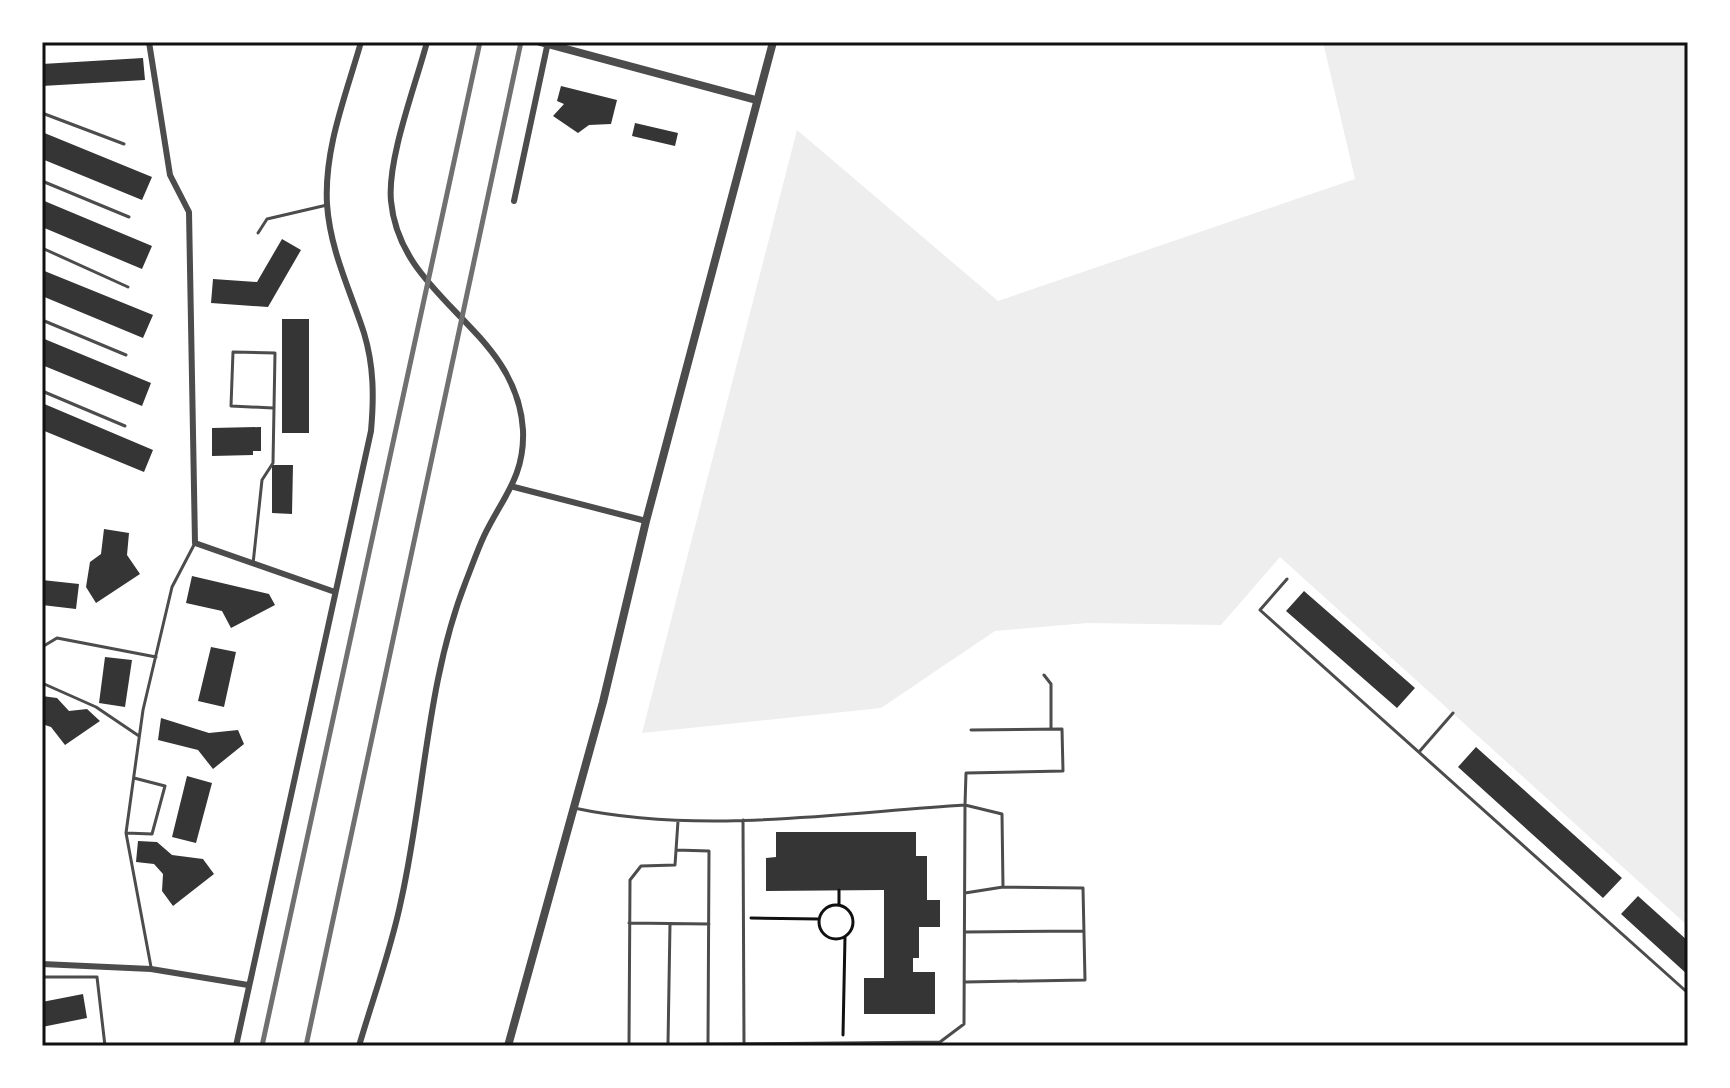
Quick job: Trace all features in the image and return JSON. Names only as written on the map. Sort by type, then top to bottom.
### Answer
[{"type":"street","points":[[149,42],[170,175],[189,212],[195,543],[335,592]]},
{"type":"street","points":[[236,1046],[364,470],[374,386],[364,334],[331,235],[327,205],[332,142],[361,42]]},
{"type":"street","points":[[359,1046],[401,902],[448,626],[484,534],[514,487],[523,450],[523,428],[513,385],[490,346],[423,277],[404,251],[391,202],[391,178],[427,42]]},
{"type":"street","points":[[540,42],[756,100]]},
{"type":"street","points":[[514,201],[548,42]]},
{"type":"street","points":[[508,1046],[574,808],[646,521],[773,42]]},
{"type":"street","points":[[514,487],[646,521]]},
{"type":"street","points":[[42,964],[151,969],[248,985]]},
{"type":"lane","points":[[42,113],[124,144]]},
{"type":"lane","points":[[42,181],[129,217]]},
{"type":"lane","points":[[258,233],[267,219],[327,205]]},
{"type":"lane","points":[[42,248],[128,287]]},
{"type":"lane","points":[[42,320],[126,355]]},
{"type":"lane","points":[[253,564],[262,480],[273,463],[275,353],[233,352],[231,406],[273,408]]},
{"type":"lane","points":[[42,391],[125,426]]},
{"type":"lane","points":[[151,969],[126,833],[139,736],[172,587],[195,543]]},
{"type":"lane","points":[[1287,579],[1260,610],[1688,993]]},
{"type":"lane","points":[[42,647],[47,640],[57,638],[156,657]]},
{"type":"lane","points":[[1044,675],[1051,684],[1051,729]]},
{"type":"lane","points":[[42,683],[96,707],[139,736]]},
{"type":"lane","points":[[1419,752],[1453,713]]},
{"type":"lane","points":[[678,821],[675,865],[641,866],[630,880],[629,1045],[940,1042],[964,1024],[966,773],[1063,771],[1062,729],[971,730]]},
{"type":"lane","points":[[126,833],[152,834],[165,786],[134,778]]},
{"type":"lane","points":[[574,808],[614,817],[678,821],[743,820],[965,805],[1002,814],[1003,887]]},
{"type":"lane","points":[[743,820],[744,1044]]},
{"type":"lane","points":[[676,850],[709,851],[708,1044]]},
{"type":"lane","points":[[965,893],[1003,887],[1083,888],[1085,980],[965,982]]},
{"type":"lane","points":[[628,923],[709,924]]},
{"type":"lane","points":[[668,1044],[670,924]]},
{"type":"lane","points":[[965,932],[1084,931]]},
{"type":"lane","points":[[42,977],[97,977],[105,1046]]},
{"type":"path","points":[[839,890],[839,905]]},
{"type":"path","points":[[843,1043],[845,937],[853,922],[849,911],[839,905],[827,907],[819,919],[820,928],[827,937],[845,937]]},
{"type":"path","points":[[743,918],[819,919]]},
{"type":"shaded area","points":[[1323,42],[1688,42],[1688,926],[1280,557],[1221,625],[1087,623],[995,631],[881,708],[642,733],[797,130],[998,301],[1355,179]]},
{"type":"building","points":[[143,58],[145,80],[42,86],[42,64]]},
{"type":"building","points":[[561,86],[617,100],[611,124],[589,125],[578,133],[553,116],[564,104],[557,101]]},
{"type":"building","points":[[635,123],[678,133],[675,146],[632,136]]},
{"type":"building","points":[[42,132],[152,177],[142,200],[42,159]]},
{"type":"building","points":[[42,200],[152,246],[142,269],[42,227]]},
{"type":"building","points":[[282,239],[301,250],[268,307],[211,303],[213,279],[257,282]]},
{"type":"building","points":[[42,270],[153,315],[143,338],[42,296]]},
{"type":"building","points":[[282,319],[309,319],[309,433],[282,433]]},
{"type":"building","points":[[42,338],[151,383],[142,406],[42,365]]},
{"type":"building","points":[[42,403],[153,450],[144,472],[42,430]]},
{"type":"building","points":[[261,427],[261,451],[253,451],[253,455],[212,456],[212,428]]},
{"type":"building","points":[[272,465],[293,465],[292,514],[272,513]]},
{"type":"building","points":[[104,529],[129,533],[127,555],[140,574],[96,603],[86,587],[90,562],[101,554]]},
{"type":"building","points":[[192,576],[269,594],[275,605],[231,628],[222,611],[186,603]]},
{"type":"building","points":[[42,580],[79,584],[76,609],[42,605]]},
{"type":"building","points":[[1304,591],[1415,688],[1397,708],[1286,611]]},
{"type":"building","points":[[211,647],[236,652],[224,707],[198,701]]},
{"type":"building","points":[[105,657],[132,660],[125,707],[99,703]]},
{"type":"building","points":[[42,696],[57,698],[69,711],[87,709],[100,721],[65,745],[51,727],[42,724]]},
{"type":"building","points":[[161,718],[209,733],[238,730],[244,744],[213,769],[198,750],[158,740]]},
{"type":"building","points":[[1476,747],[1622,878],[1603,898],[1458,767]]},
{"type":"building","points":[[187,776],[212,783],[196,843],[172,837]]},
{"type":"building","points":[[776,832],[916,832],[916,856],[927,856],[927,900],[940,900],[940,927],[919,927],[919,958],[913,958],[913,972],[935,972],[935,1014],[864,1014],[864,978],[884,978],[884,890],[766,891],[766,858],[776,857]]},
{"type":"building","points":[[138,841],[157,842],[172,855],[203,859],[214,874],[173,906],[162,891],[163,874],[154,864],[136,862]]},
{"type":"building","points":[[1638,896],[1688,941],[1688,975],[1621,914]]},
{"type":"building","points":[[83,994],[87,1018],[42,1027],[42,1002]]},
{"type":"railway","points":[[262,1046],[480,42]]},
{"type":"railway","points":[[306,1046],[521,42]]}]
